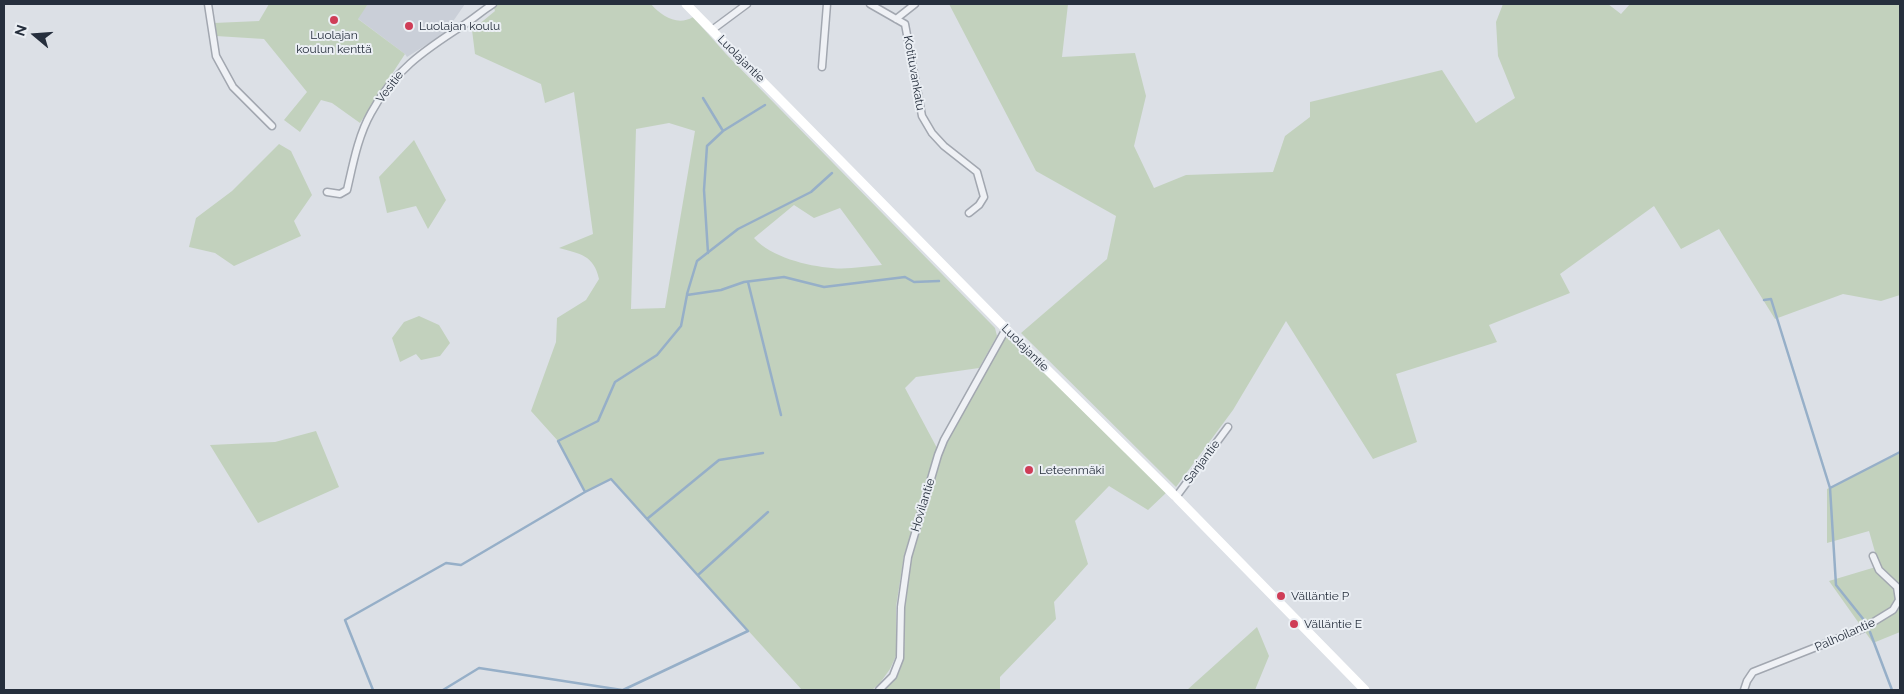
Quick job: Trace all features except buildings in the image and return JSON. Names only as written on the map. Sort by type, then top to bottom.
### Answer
[{"type":"main road","name":"Luolajantie","points":[[686,4],[1365,690]]},
{"type":"street","points":[[208,4],[216,56],[234,86],[272,126]]},
{"type":"street","name":"Vesitie","points":[[327,192],[340,194],[347,190],[355,154],[370,113],[406,66],[426,49],[493,4]]},
{"type":"street","points":[[712,30],[748,4]]},
{"type":"street","points":[[822,67],[827,4]]},
{"type":"street","points":[[870,4],[896,19],[915,4]]},
{"type":"street","name":"Kotituvankatu","points":[[896,19],[905,24],[922,116],[932,133],[944,146],[977,172],[984,196],[969,213]]},
{"type":"street","name":"Hovilantie","points":[[879,690],[893,676],[900,658],[901,607],[908,558],[938,455],[944,440],[1006,329]]},
{"type":"street","name":"Sanjantie","points":[[1176,497],[1228,427]]},
{"type":"street","name":"Palhoilantie","points":[[1744,690],[1753,672],[1862,629],[1894,610],[1898,600],[1897,587],[1879,570],[1873,556]]},
{"type":"shaded area","name":"Luolajan koulu","points":[[368,4],[465,4],[445,33],[407,57],[357,18]]},
{"type":"green space","points":[[269,4],[368,4],[358,19],[405,54],[360,123],[332,103],[321,100],[300,132],[284,120],[307,92],[264,39],[216,36],[214,23],[259,21]]},
{"type":"green space","points":[[651,4],[670,19],[682,21],[693,17],[726,54],[995,328],[997,336],[979,368],[916,377],[905,388],[937,448],[904,556],[896,607],[896,656],[890,669],[880,683],[872,690],[802,690],[611,479],[585,492],[558,441],[531,411],[556,342],[557,318],[586,300],[599,279],[597,271],[590,260],[580,254],[559,248],[593,234],[574,92],[545,103],[541,84],[475,54],[472,30],[495,11],[493,5]],"holes":[[[669,123],[695,131],[665,308],[631,309],[636,129]],[[794,205],[814,218],[840,208],[882,265],[844,269],[812,265],[790,259],[761,245],[754,238]]]},
{"type":"green space","points":[[949,4],[1068,4],[1062,57],[1135,53],[1146,96],[1134,146],[1154,188],[1186,175],[1273,172],[1285,136],[1310,117],[1310,102],[1442,70],[1476,123],[1515,98],[1498,56],[1496,22],[1503,4],[1608,4],[1621,14],[1630,4],[1900,4],[1900,295],[1881,301],[1843,294],[1775,319],[1719,229],[1681,249],[1654,206],[1560,274],[1570,293],[1489,325],[1497,342],[1396,374],[1417,442],[1373,459],[1286,321],[1233,410],[1176,487],[1021,333],[1107,259],[1116,216],[1036,171]]},
{"type":"green space","points":[[414,140],[446,200],[428,229],[416,206],[387,213],[379,177]]},
{"type":"green space","points":[[279,144],[291,151],[312,195],[294,221],[301,236],[234,266],[215,253],[189,247],[196,218],[232,191]]},
{"type":"green space","points":[[419,316],[439,325],[450,343],[440,356],[421,360],[416,354],[400,362],[392,338],[404,322]]},
{"type":"green space","points":[[1006,336],[1167,492],[1148,510],[1109,486],[1075,521],[1088,564],[1054,602],[1056,619],[1000,677],[1000,690],[884,690],[897,676],[904,654],[903,605],[909,563],[919,521],[933,479],[948,439]]},
{"type":"green space","points":[[316,431],[339,487],[258,523],[210,445],[275,442]]},
{"type":"green space","points":[[1900,453],[1900,632],[1873,643],[1829,581],[1879,566],[1869,531],[1827,543],[1827,489]]},
{"type":"green space","points":[[1257,627],[1269,656],[1255,690],[1187,690]]},
{"type":"waterway","points":[[703,98],[723,131],[707,146],[704,190],[708,253]]},
{"type":"waterway","points":[[723,131],[765,105]]},
{"type":"waterway","points":[[687,294],[697,261],[738,229],[811,192],[832,173]]},
{"type":"waterway","points":[[585,492],[558,441],[598,421],[615,382],[657,355],[681,326],[687,295],[721,290],[744,282],[784,277],[824,287],[905,277],[914,282],[939,281]]},
{"type":"waterway","points":[[748,282],[781,415]]},
{"type":"waterway","points":[[1764,300],[1771,299],[1830,488],[1836,585],[1864,620]]},
{"type":"waterway","points":[[1830,488],[1900,452]]},
{"type":"waterway","points":[[647,519],[719,460],[763,453]]},
{"type":"waterway","points":[[373,690],[345,620],[446,563],[461,565],[585,492],[611,479],[748,631],[623,690]]},
{"type":"waterway","points":[[698,575],[768,512]]},
{"type":"waterway","points":[[1870,632],[1892,690]]},
{"type":"waterway","points":[[443,690],[479,668],[622,690]]},
{"type":"place","name":"Luolajan koulun kenttä","points":[[334,20]]},
{"type":"place","name":"Luolajan koulu","points":[[409,26]]},
{"type":"place","name":"Leteenmäki","points":[[1029,470]]},
{"type":"place","name":"Välläntie P","points":[[1281,596]]},
{"type":"place","name":"Välläntie E","points":[[1294,624]]}]
